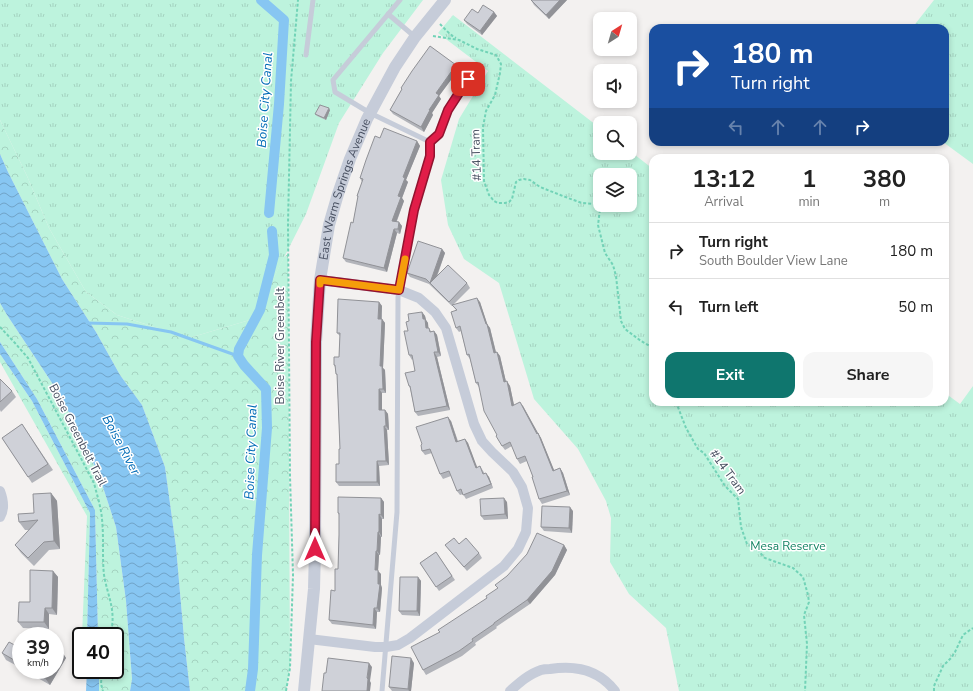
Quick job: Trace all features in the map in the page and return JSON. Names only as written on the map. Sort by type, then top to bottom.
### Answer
[{"type":"street","name":"East Warm Springs Avenue","points":[[304,691],[314,589],[316,342],[320,280],[329,225],[350,159],[370,113],[395,68],[415,37],[445,0]]},
{"type":"street","points":[[309,639],[386,647],[398,645],[410,638],[504,566],[518,549],[526,532],[528,508],[522,487],[513,472],[482,441],[474,424],[446,328],[435,312],[419,298],[399,290],[320,280]]},
{"type":"street","points":[[0,491],[4,502],[0,517]]},
{"type":"street","points":[[510,691],[524,679],[541,670],[562,667],[584,669],[600,677],[615,691]]},
{"type":"lane","points":[[306,55],[313,0]]},
{"type":"lane","points":[[400,0],[333,80],[335,92],[370,113],[430,142]]},
{"type":"lane","points":[[388,14],[415,37]]},
{"type":"lane","points":[[382,691],[397,512],[398,297],[414,210],[430,156],[430,142],[439,134],[448,110],[468,79]]},
{"type":"path","name":"Boise River Greenbelt","points":[[286,691],[290,668],[293,575],[290,476],[288,224],[291,81],[298,0]]},
{"type":"path","name":"#14 Tram","points":[[431,18],[459,40],[477,49],[496,55],[501,64],[495,94],[486,111],[483,127],[484,181],[490,195],[494,201],[498,203],[510,202],[516,182],[524,179],[530,180],[540,187],[568,198],[582,203],[595,204],[598,206],[600,210],[598,226],[605,253],[613,264],[616,276],[621,321],[625,329],[649,346]]},
{"type":"path","name":"#14 Tram","points":[[433,36],[459,40]]},
{"type":"path","name":"Boise Greenbelt Trail","points":[[0,327],[28,358],[94,483],[102,518],[104,575],[112,608],[113,627]]},
{"type":"path","name":"#14 Tram","points":[[678,406],[686,428],[698,449],[704,453],[725,486],[738,499],[741,527],[747,544],[756,548],[765,558],[792,568],[803,577],[809,602],[804,615],[807,644],[805,691]]},
{"type":"path","points":[[934,691],[934,686],[942,666],[956,652],[963,635],[973,628]]},
{"type":"path","points":[[101,679],[103,691]]},
{"type":"green space","points":[[0,0],[423,0],[383,53],[339,123],[306,214],[253,319],[189,338],[117,315],[86,292],[49,228],[27,176],[0,120]]},
{"type":"green space","points":[[934,0],[973,0],[973,164],[948,146],[949,24],[915,24]]},
{"type":"green space","name":"Mesa Reserve","points":[[453,15],[593,123],[593,160],[637,160],[637,156],[649,166],[649,406],[949,406],[949,396],[960,404],[973,386],[973,691],[679,691],[666,628],[629,594],[610,562],[611,518],[606,501],[578,449],[534,399],[499,283],[464,259],[448,225],[441,180],[459,119],[488,71],[438,33]]},
{"type":"green space","points":[[0,120],[27,176],[49,228],[86,292],[117,315],[189,338],[253,319],[284,257],[288,254],[290,668],[286,691],[190,691],[176,547],[165,467],[142,405],[120,375],[96,332],[62,279],[8,172],[0,154]]},
{"type":"green space","points":[[0,303],[62,398],[99,475],[116,527],[126,601],[132,679],[130,691],[99,691],[99,679],[124,679],[124,627],[98,627],[95,510],[37,399],[0,342]]},
{"type":"green space","points":[[0,354],[32,401],[90,513],[87,627],[82,627],[87,516],[0,362]]},
{"type":"water","name":"Boise River","points":[[0,154],[62,279],[96,332],[120,375],[142,405],[165,467],[176,547],[190,691],[130,691],[132,679],[126,601],[116,527],[99,475],[62,398],[0,303]]},
{"type":"water","points":[[0,342],[37,399],[95,510],[98,627],[87,627],[90,513],[32,401],[0,354]]},
{"type":"water","points":[[87,679],[99,679],[99,691],[86,691]]},
{"type":"building","points":[[531,0],[560,0],[546,15]]},
{"type":"building","points":[[483,5],[494,12],[480,31],[464,20],[472,9],[478,13]]},
{"type":"building","points":[[430,46],[456,65],[436,93],[439,95],[429,110],[421,127],[390,110],[402,89],[401,88]]},
{"type":"building","points":[[320,105],[329,108],[324,118],[315,114]]},
{"type":"building","points":[[384,128],[417,141],[403,177],[405,178],[398,196],[401,197],[392,221],[399,222],[398,229],[394,229],[384,268],[343,258],[351,222],[353,223],[357,196],[363,179],[360,178],[375,136],[380,138]]},
{"type":"building","points":[[418,241],[442,249],[430,283],[426,279],[407,273]]},
{"type":"building","points":[[448,265],[467,283],[449,302],[430,283]]},
{"type":"building","points":[[477,298],[487,324],[494,353],[497,352],[504,382],[507,381],[512,406],[520,402],[537,434],[538,433],[553,471],[560,468],[567,491],[539,499],[525,456],[517,459],[510,442],[502,446],[484,411],[478,382],[476,383],[460,326],[456,328],[451,312],[457,310],[452,305]]},
{"type":"building","points":[[338,299],[379,302],[378,319],[382,319],[380,366],[382,366],[383,389],[379,389],[379,410],[385,410],[386,426],[384,426],[386,461],[377,461],[377,482],[336,482],[336,464],[339,464],[340,449],[337,374],[334,365],[334,357],[339,357],[340,333],[337,333]]},
{"type":"building","points":[[422,312],[423,319],[425,319],[426,328],[429,328],[430,332],[434,331],[438,352],[434,352],[447,406],[415,412],[410,386],[405,373],[415,371],[412,355],[409,355],[404,331],[408,331],[406,322],[409,321],[408,314]]},
{"type":"building","points":[[0,379],[12,391],[0,402]]},
{"type":"building","points":[[448,417],[456,442],[465,439],[476,468],[480,466],[483,474],[486,473],[491,484],[463,495],[461,489],[457,491],[449,471],[440,474],[430,449],[422,451],[422,444],[416,427]]},
{"type":"building","points":[[22,424],[48,464],[28,477],[2,438]]},
{"type":"building","points":[[51,493],[54,541],[44,542],[28,558],[15,545],[38,520],[19,522],[18,514],[34,513],[33,494]]},
{"type":"building","points":[[338,497],[381,498],[381,515],[379,514],[379,532],[375,570],[378,570],[378,584],[380,584],[377,608],[374,608],[373,625],[329,620],[331,590],[335,591],[335,569],[338,569]]},
{"type":"building","points":[[504,498],[505,514],[481,516],[480,499]]},
{"type":"building","points":[[542,506],[570,507],[569,528],[541,527]]},
{"type":"building","points":[[537,533],[564,545],[552,571],[527,600],[472,639],[473,641],[459,651],[423,670],[411,647],[440,632],[438,630],[487,598],[486,596],[498,588],[495,585],[507,576],[527,554]]},
{"type":"building","points":[[454,538],[459,544],[466,538],[479,553],[464,567],[445,545]]},
{"type":"building","points":[[436,552],[452,576],[436,587],[420,563]]},
{"type":"building","points":[[30,570],[53,571],[52,608],[45,608],[44,622],[18,622],[19,602],[30,602]]},
{"type":"building","points":[[400,577],[418,577],[417,611],[399,611]]},
{"type":"building","points":[[9,642],[12,644],[12,659],[2,653]]},
{"type":"building","points":[[392,656],[411,658],[408,689],[389,687]]},
{"type":"building","points":[[328,658],[369,663],[367,691],[322,691],[324,673],[326,673]]},
{"type":"waterway","name":"Boise City Canal","points":[[261,0],[284,20],[279,104],[269,213]]},
{"type":"waterway","name":"Boise City Canal","points":[[250,691],[253,669],[257,555],[267,428],[266,389],[244,365],[238,356],[239,349],[260,310],[274,255],[272,231]]},
{"type":"waterway","points":[[87,323],[127,324],[171,332],[238,356]]},
{"type":"slow traffic","points":[[320,284],[320,280],[399,290],[405,259]]},
{"type":"route","points":[[315,549],[316,342],[320,280],[399,290],[414,210],[430,156],[430,142],[439,134],[448,110],[468,79]]}]
